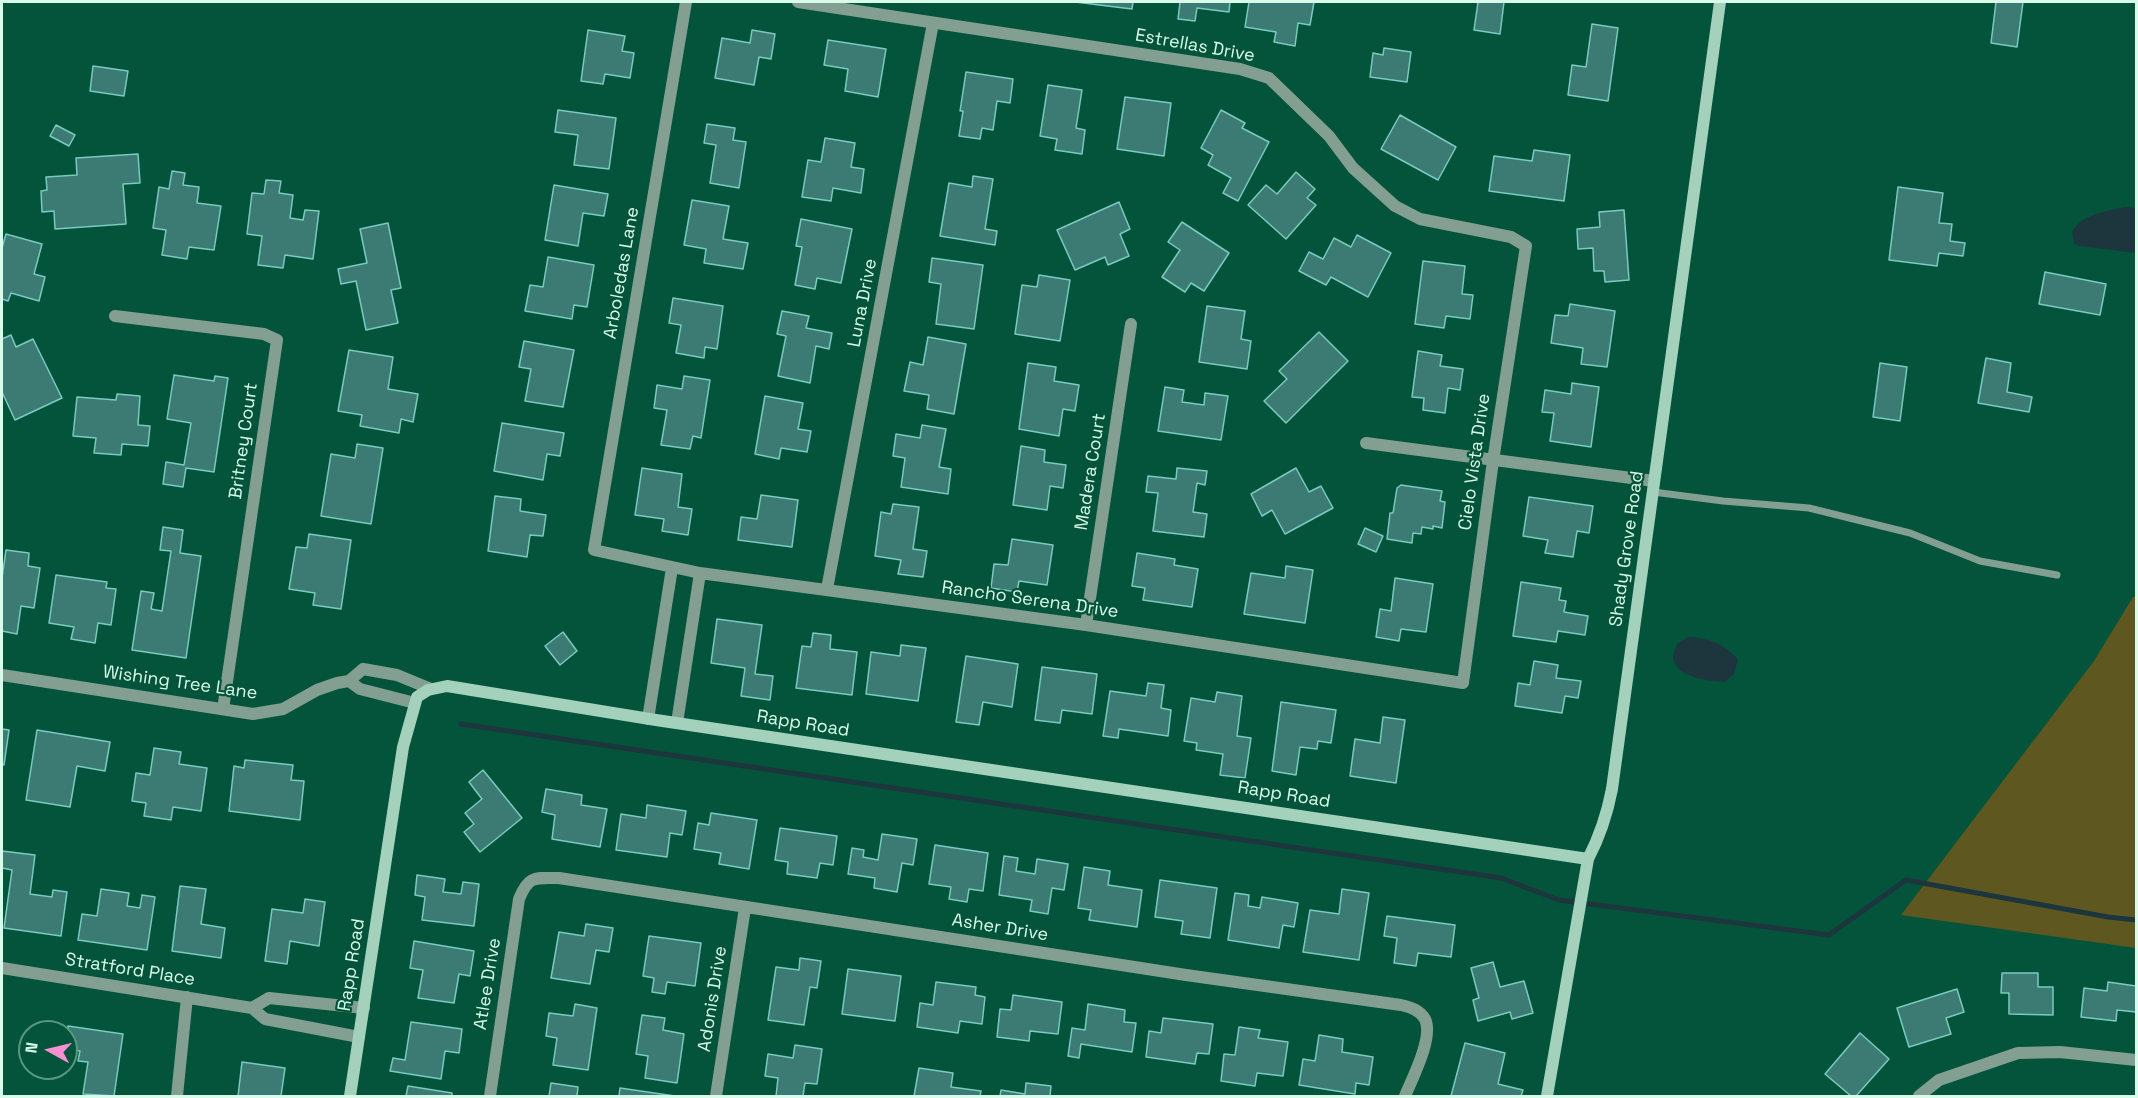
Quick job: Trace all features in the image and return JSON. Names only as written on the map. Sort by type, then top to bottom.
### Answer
[{"type":"street","name":"Arboledas Lane","points":[[594,550],[686,2]]},
{"type":"street","name":"Estrellas Drive","points":[[798,2],[1240,69],[1269,78],[1329,136],[1353,168],[1395,206],[1419,219],[1512,237],[1526,246]]},
{"type":"street","name":"Shady Grove Road","points":[[1547,1096],[1588,859],[1600,836],[1608,812],[1612,789],[1720,2]]},
{"type":"street","name":"Luna Drive","points":[[827,589],[933,23]]},
{"type":"street","name":"Cielo Vista Drive","points":[[1462,683],[1526,246]]},
{"type":"street","name":"Britney Court","points":[[115,316],[264,334],[277,340],[223,709]]},
{"type":"street","name":"Madera Court","points":[[1086,625],[1131,324]]},
{"type":"street","points":[[1366,443],[1493,460],[1653,487]]},
{"type":"street","name":"Rancho Serena Drive","points":[[594,550],[700,573],[1086,625],[1462,683]]},
{"type":"street","points":[[648,719],[672,568]]},
{"type":"street","points":[[676,723],[700,573]]},
{"type":"street","name":"Wishing Tree Lane","points":[[2,675],[253,714],[283,709],[317,690],[349,681],[363,669],[397,675],[431,689]]},
{"type":"street","points":[[349,681],[360,689],[415,703],[417,697],[431,689]]},
{"type":"street","name":"Rapp Road","points":[[431,689],[447,686],[648,719],[1588,859]]},
{"type":"street","name":"Rapp Road","points":[[350,1096],[404,747],[415,703]]},
{"type":"street","name":"Asher Drive","points":[[529,880],[559,878],[1186,975],[1401,1005],[1413,1008],[1425,1019],[1427,1032],[1422,1056],[1405,1096]]},
{"type":"street","name":"Atlee Drive","points":[[490,1096],[519,898],[529,880]]},
{"type":"street","name":"Adonis Drive","points":[[716,1096],[745,908]]},
{"type":"street","name":"Stratford Place","points":[[2,968],[252,1008],[265,1019],[359,1037]]},
{"type":"street","points":[[177,1096],[187,997]]},
{"type":"street","name":"Stratford Place","points":[[252,1008],[269,998],[364,1008]]},
{"type":"street","points":[[1919,1096],[1939,1080],[2018,1053],[2060,1052],[2136,1060]]},
{"type":"lane","points":[[1653,487],[1723,501],[1809,508],[1910,533],[1980,561],[2057,575]]},
{"type":"shaded area","points":[[2133,597],[2136,597],[2136,948],[1901,915],[2094,661]]},
{"type":"water","points":[[2125,207],[2136,208],[2136,253],[2079,246],[2074,243],[2072,232],[2082,221],[2095,214]]},
{"type":"water","points":[[1688,637],[1709,640],[1727,649],[1738,659],[1734,674],[1725,682],[1711,681],[1694,677],[1680,670],[1675,665],[1673,655],[1677,644]]},
{"type":"building","points":[[1075,2],[1133,2],[1132,9]]},
{"type":"building","points":[[1180,2],[1230,2],[1229,12],[1197,8],[1195,21],[1178,19]]},
{"type":"building","points":[[1249,2],[1314,2],[1310,25],[1298,23],[1295,46],[1274,42],[1276,32],[1245,27]]},
{"type":"building","points":[[1478,2],[1504,2],[1500,34],[1474,30]]},
{"type":"building","points":[[1996,2],[2023,2],[2017,47],[1991,43]]},
{"type":"building","points":[[1592,24],[1618,28],[1608,101],[1568,95],[1572,65],[1586,67]]},
{"type":"building","points":[[588,30],[625,36],[622,51],[634,53],[630,78],[605,74],[603,84],[581,81]]},
{"type":"building","points":[[752,30],[775,34],[771,59],[759,57],[754,85],[715,78],[722,38],[750,43]]},
{"type":"building","points":[[828,40],[886,49],[878,97],[845,91],[848,69],[824,65]]},
{"type":"building","points":[[1384,48],[1411,52],[1407,82],[1370,77],[1373,53],[1383,55]]},
{"type":"building","points":[[93,66],[128,71],[124,96],[90,91]]},
{"type":"building","points":[[966,72],[1013,79],[1010,103],[997,101],[993,130],[982,128],[980,139],[959,136]]},
{"type":"building","points":[[1048,85],[1082,90],[1076,128],[1085,130],[1082,154],[1055,150],[1057,139],[1040,136]]},
{"type":"building","points":[[1125,97],[1171,103],[1164,156],[1117,149]]},
{"type":"building","points":[[558,110],[616,118],[609,169],[574,165],[578,135],[555,132]]},
{"type":"building","points":[[1221,110],[1245,123],[1242,128],[1269,142],[1238,201],[1223,193],[1231,178],[1208,165],[1213,155],[1201,148]]},
{"type":"building","points":[[1400,115],[1456,147],[1438,180],[1381,149]]},
{"type":"building","points":[[707,124],[735,128],[733,140],[746,142],[739,188],[710,183],[716,145],[704,143]]},
{"type":"building","points":[[56,125],[75,135],[69,146],[50,136]]},
{"type":"building","points":[[825,138],[855,143],[851,167],[864,169],[861,193],[833,188],[831,201],[802,197],[808,160],[821,162]]},
{"type":"building","points":[[1534,150],[1570,155],[1564,201],[1489,191],[1494,156],[1532,161]]},
{"type":"building","points":[[138,154],[140,183],[123,184],[126,224],[55,229],[54,211],[42,212],[41,191],[47,190],[46,177],[77,175],[76,158]]},
{"type":"building","points":[[172,171],[185,173],[183,185],[199,187],[197,203],[221,206],[214,250],[189,247],[187,259],[162,255],[166,230],[153,228],[159,187],[169,189]]},
{"type":"building","points":[[1296,172],[1315,189],[1307,198],[1316,205],[1286,239],[1248,205],[1266,185],[1277,194]]},
{"type":"building","points":[[973,176],[993,179],[985,229],[997,231],[995,245],[940,236],[949,183],[972,187]]},
{"type":"building","points":[[266,180],[281,181],[279,193],[293,195],[290,218],[303,220],[305,210],[319,211],[313,259],[285,255],[283,268],[258,265],[262,236],[247,234],[252,193],[264,194]]},
{"type":"building","points":[[554,185],[608,194],[604,216],[583,213],[578,246],[545,240]]},
{"type":"building","points":[[1898,187],[1943,193],[1939,223],[1952,224],[1950,241],[1965,243],[1963,256],[1939,253],[1937,266],[1889,260]]},
{"type":"building","points":[[692,200],[729,206],[723,239],[748,243],[743,269],[704,263],[706,249],[684,245]]},
{"type":"building","points":[[1119,202],[1130,229],[1120,234],[1129,256],[1108,265],[1105,257],[1075,270],[1057,230]]},
{"type":"building","points":[[1624,210],[1629,280],[1605,282],[1604,271],[1594,271],[1593,248],[1578,249],[1577,229],[1600,227],[1599,212]]},
{"type":"building","points":[[801,219],[852,229],[841,283],[817,278],[815,289],[795,285],[802,247],[796,246]]},
{"type":"building","points":[[1182,222],[1229,253],[1204,291],[1191,283],[1185,292],[1162,277],[1180,250],[1168,242]]},
{"type":"building","points":[[388,223],[401,288],[391,290],[398,323],[366,330],[356,281],[341,284],[338,269],[367,263],[360,229]]},
{"type":"building","points":[[6,234],[42,244],[34,274],[45,277],[39,301],[11,293],[8,301],[2,299],[2,248]]},
{"type":"building","points":[[1357,235],[1391,253],[1368,297],[1331,277],[1326,285],[1299,271],[1309,252],[1323,259],[1334,238],[1351,247]]},
{"type":"building","points":[[548,257],[594,265],[587,307],[574,305],[572,319],[525,311],[530,285],[543,287]]},
{"type":"building","points":[[932,258],[983,265],[974,329],[936,324],[941,284],[929,282]]},
{"type":"building","points":[[1423,261],[1465,266],[1462,294],[1473,295],[1470,319],[1446,316],[1444,328],[1415,324]]},
{"type":"building","points":[[2045,272],[2106,284],[2100,315],[2039,304]]},
{"type":"building","points":[[1039,275],[1070,280],[1060,341],[1015,334],[1022,285],[1037,287]]},
{"type":"building","points":[[673,298],[723,306],[717,349],[705,347],[704,358],[676,353],[681,325],[669,323]]},
{"type":"building","points":[[1570,304],[1615,311],[1607,367],[1581,364],[1583,348],[1551,343],[1555,315],[1568,316]]},
{"type":"building","points":[[1207,306],[1245,311],[1241,339],[1251,341],[1247,369],[1199,362]]},
{"type":"building","points":[[782,311],[809,316],[806,328],[832,333],[829,349],[816,346],[810,383],[778,376],[786,336],[777,334]]},
{"type":"building","points":[[1319,332],[1348,361],[1286,423],[1264,401],[1287,379],[1279,371]]},
{"type":"building","points":[[11,335],[16,347],[33,339],[62,398],[15,420],[2,392],[2,339]]},
{"type":"building","points":[[928,337],[966,344],[954,414],[927,409],[929,395],[904,391],[910,362],[923,365]]},
{"type":"building","points":[[524,341],[574,350],[563,407],[525,401],[531,369],[519,367]]},
{"type":"building","points":[[349,350],[393,357],[388,389],[418,394],[413,422],[401,419],[399,433],[360,426],[362,415],[338,411]]},
{"type":"building","points":[[1418,351],[1442,355],[1440,366],[1463,369],[1460,390],[1448,388],[1445,413],[1423,410],[1424,398],[1412,397]]},
{"type":"building","points":[[1986,358],[2011,363],[2007,392],[2032,397],[2029,412],[1978,403]]},
{"type":"building","points":[[1028,363],[1056,367],[1054,381],[1079,385],[1075,411],[1063,409],[1059,436],[1019,429]]},
{"type":"building","points":[[1880,363],[1907,367],[1900,421],[1873,417]]},
{"type":"building","points":[[174,375],[214,381],[215,376],[228,378],[214,472],[186,468],[183,487],[163,484],[166,462],[184,465],[191,423],[167,419]]},
{"type":"building","points":[[684,376],[710,380],[701,438],[693,436],[690,449],[661,445],[667,410],[654,408],[657,385],[682,389]]},
{"type":"building","points":[[1572,383],[1599,387],[1591,447],[1550,441],[1554,413],[1542,412],[1545,390],[1571,394]]},
{"type":"building","points":[[1165,387],[1184,390],[1182,402],[1204,405],[1205,393],[1228,396],[1221,440],[1158,431]]},
{"type":"building","points":[[117,394],[140,396],[138,425],[150,426],[148,446],[122,444],[121,455],[94,453],[96,438],[73,436],[77,397],[116,400]]},
{"type":"building","points":[[765,396],[803,403],[798,429],[811,431],[807,452],[781,448],[779,459],[755,454]]},
{"type":"building","points":[[502,423],[564,433],[560,456],[547,454],[543,480],[494,471]]},
{"type":"building","points":[[922,425],[946,429],[939,467],[951,469],[948,494],[901,487],[905,458],[893,456],[896,434],[920,438]]},
{"type":"building","points":[[357,444],[383,448],[371,524],[321,516],[331,454],[355,458]]},
{"type":"building","points":[[1021,446],[1045,450],[1044,462],[1066,465],[1063,488],[1050,486],[1047,510],[1013,505]]},
{"type":"building","points":[[642,468],[682,474],[678,507],[692,509],[688,535],[662,531],[664,519],[635,515]]},
{"type":"building","points":[[1177,468],[1207,471],[1205,485],[1197,483],[1193,512],[1207,514],[1204,537],[1153,531],[1158,493],[1146,492],[1148,476],[1176,479]]},
{"type":"building","points":[[1296,468],[1309,492],[1321,486],[1333,508],[1285,534],[1272,510],[1262,516],[1251,494]]},
{"type":"building","points":[[1401,485],[1442,491],[1440,501],[1445,502],[1442,528],[1422,527],[1421,534],[1413,533],[1412,543],[1387,539],[1390,513],[1393,513],[1397,488]]},
{"type":"building","points":[[761,495],[798,500],[792,547],[738,540],[741,517],[757,519]]},
{"type":"building","points":[[495,496],[521,499],[520,511],[546,515],[543,536],[530,535],[527,557],[488,551]]},
{"type":"building","points":[[1529,497],[1593,506],[1589,533],[1577,531],[1573,557],[1545,553],[1548,540],[1523,536]]},
{"type":"building","points":[[893,504],[919,507],[913,549],[927,551],[923,577],[898,574],[901,560],[875,556],[881,512],[891,514]]},
{"type":"building","points":[[163,527],[183,530],[180,553],[201,556],[186,658],[132,650],[141,591],[154,593],[151,609],[162,611],[171,551],[160,550]]},
{"type":"building","points":[[1365,528],[1383,536],[1376,552],[1358,544]]},
{"type":"building","points":[[309,534],[351,540],[341,609],[313,605],[315,593],[289,589],[296,547],[307,548]]},
{"type":"building","points":[[1012,539],[1053,545],[1047,585],[1019,581],[1017,592],[991,588],[994,564],[1008,565]]},
{"type":"building","points":[[6,550],[29,553],[28,566],[40,568],[34,608],[21,606],[17,634],[2,631],[2,578]]},
{"type":"building","points":[[1137,553],[1175,559],[1174,565],[1198,569],[1192,607],[1143,600],[1145,588],[1132,586]]},
{"type":"building","points":[[1286,566],[1313,570],[1305,623],[1244,614],[1251,573],[1285,578]]},
{"type":"building","points":[[56,575],[107,582],[106,588],[116,589],[111,625],[98,623],[95,643],[71,639],[74,627],[49,623]]},
{"type":"building","points":[[1395,578],[1433,584],[1426,632],[1401,629],[1399,641],[1376,637],[1380,609],[1391,611]]},
{"type":"building","points":[[1521,582],[1561,588],[1559,600],[1566,601],[1564,612],[1588,616],[1585,635],[1558,631],[1556,642],[1513,636]]},
{"type":"building","points":[[717,619],[762,625],[755,674],[773,676],[770,700],[741,696],[745,668],[711,663]]},
{"type":"building","points":[[563,632],[577,651],[560,665],[545,646]]},
{"type":"building","points":[[813,633],[831,635],[830,649],[857,652],[852,695],[796,688],[802,646],[811,647]]},
{"type":"building","points":[[901,645],[926,648],[918,701],[866,694],[871,652],[900,656]]},
{"type":"building","points":[[966,656],[1018,664],[1012,707],[983,702],[979,725],[956,722]]},
{"type":"building","points":[[1534,661],[1558,665],[1556,678],[1581,681],[1578,698],[1565,696],[1562,713],[1515,706],[1518,683],[1530,685]]},
{"type":"building","points":[[1042,667],[1097,674],[1092,714],[1062,710],[1060,723],[1035,720]]},
{"type":"building","points":[[1148,683],[1164,685],[1161,708],[1171,710],[1168,736],[1119,729],[1118,738],[1103,736],[1110,691],[1146,696]]},
{"type":"building","points":[[1217,692],[1242,696],[1237,736],[1251,738],[1245,778],[1220,775],[1223,754],[1196,750],[1197,743],[1184,741],[1191,698],[1215,702]]},
{"type":"building","points":[[1281,702],[1336,710],[1331,743],[1318,741],[1317,749],[1300,747],[1296,775],[1272,771]]},
{"type":"building","points":[[1383,717],[1405,720],[1396,783],[1350,776],[1355,739],[1380,743]]},
{"type":"building","points":[[2,729],[9,730],[4,765],[2,765]]},
{"type":"building","points":[[37,730],[110,742],[105,771],[77,766],[70,807],[26,800]]},
{"type":"building","points":[[154,748],[181,752],[179,764],[207,768],[201,811],[173,807],[171,820],[144,816],[146,803],[132,801],[136,773],[150,775]]},
{"type":"building","points":[[245,760],[293,765],[291,780],[304,781],[300,820],[229,811],[234,766],[244,768]]},
{"type":"building","points":[[483,770],[522,818],[480,852],[464,832],[474,824],[465,813],[482,799],[469,782]]},
{"type":"building","points":[[546,789],[582,795],[581,805],[607,809],[600,847],[552,839],[555,815],[542,812]]},
{"type":"building","points":[[647,805],[686,811],[682,835],[670,833],[667,857],[616,850],[621,814],[646,818]]},
{"type":"building","points":[[711,813],[757,820],[749,869],[719,864],[721,853],[694,849],[698,823],[709,825]]},
{"type":"building","points":[[780,828],[837,836],[833,865],[820,863],[817,878],[787,874],[788,862],[775,860]]},
{"type":"building","points":[[882,834],[917,839],[913,865],[902,863],[897,892],[874,888],[875,878],[848,874],[852,848],[864,850],[863,857],[878,860]]},
{"type":"building","points":[[935,845],[988,853],[983,891],[969,889],[967,902],[949,899],[951,887],[929,884]]},
{"type":"building","points":[[2,851],[35,855],[30,894],[52,897],[53,890],[67,892],[61,936],[4,928],[12,870],[2,868]]},
{"type":"building","points":[[1004,856],[1018,858],[1016,871],[1035,874],[1037,859],[1068,864],[1064,890],[1052,888],[1048,914],[1030,911],[1032,900],[999,895]]},
{"type":"building","points":[[1084,867],[1110,871],[1108,885],[1142,890],[1137,927],[1089,920],[1091,910],[1078,908]]},
{"type":"building","points":[[417,875],[445,879],[443,892],[461,894],[463,882],[479,884],[474,926],[422,920],[425,897],[415,895]]},
{"type":"building","points":[[1160,880],[1217,888],[1210,938],[1181,934],[1183,921],[1155,917]]},
{"type":"building","points":[[180,886],[206,889],[201,924],[225,928],[221,958],[172,951]]},
{"type":"building","points":[[101,889],[129,893],[127,906],[140,908],[142,895],[155,897],[147,950],[78,940],[82,914],[97,916]]},
{"type":"building","points":[[1342,889],[1369,893],[1359,960],[1303,952],[1310,910],[1339,914]]},
{"type":"building","points":[[1235,893],[1249,895],[1248,906],[1260,908],[1262,897],[1298,903],[1294,927],[1283,925],[1279,948],[1228,940]]},
{"type":"building","points":[[305,899],[325,902],[319,946],[290,941],[287,964],[265,961],[272,909],[303,913]]},
{"type":"building","points":[[1387,916],[1455,925],[1451,957],[1418,953],[1416,966],[1394,963],[1397,938],[1384,936]]},
{"type":"building","points":[[586,924],[613,928],[609,952],[596,950],[590,984],[551,978],[559,932],[584,936]]},
{"type":"building","points":[[649,936],[701,943],[695,986],[667,982],[665,994],[652,992],[654,978],[643,976]]},
{"type":"building","points":[[414,941],[474,951],[470,976],[459,974],[454,1003],[418,998],[423,970],[410,968]]},
{"type":"building","points":[[800,958],[821,961],[817,988],[810,987],[804,1025],[768,1020],[776,967],[799,970]]},
{"type":"building","points":[[1493,962],[1500,987],[1524,981],[1533,1013],[1512,1019],[1510,1012],[1478,1021],[1473,1000],[1479,998],[1471,968]]},
{"type":"building","points":[[848,969],[901,976],[895,1021],[842,1014]]},
{"type":"building","points":[[2002,973],[2038,973],[2038,987],[2053,987],[2053,1015],[2009,1014],[2009,993],[2001,993]]},
{"type":"building","points":[[936,982],[976,987],[975,995],[985,997],[982,1024],[960,1021],[958,1033],[917,1027],[920,1003],[933,1005]]},
{"type":"building","points":[[2108,982],[2136,986],[2136,1012],[2117,1010],[2116,1021],[2081,1017],[2084,988],[2107,991]]},
{"type":"building","points":[[1957,989],[1964,1012],[1946,1018],[1951,1034],[1909,1047],[1897,1008]]},
{"type":"building","points":[[1013,995],[1062,1002],[1058,1034],[1030,1031],[1029,1041],[997,1037],[1000,1009],[1011,1010]]},
{"type":"building","points":[[575,1004],[597,1008],[588,1070],[553,1065],[557,1038],[546,1036],[549,1013],[573,1016]]},
{"type":"building","points":[[1088,1004],[1125,1010],[1124,1022],[1136,1023],[1132,1052],[1081,1044],[1079,1058],[1068,1056],[1072,1028],[1085,1030]]},
{"type":"building","points":[[642,1015],[665,1018],[663,1030],[684,1034],[677,1083],[645,1078],[648,1056],[636,1054]]},
{"type":"building","points":[[1163,1018],[1213,1024],[1209,1054],[1197,1053],[1195,1064],[1146,1057],[1149,1031],[1161,1033]]},
{"type":"building","points":[[411,1022],[462,1029],[459,1053],[445,1051],[441,1079],[390,1071],[393,1058],[405,1060]]},
{"type":"building","points":[[78,1027],[123,1034],[114,1096],[83,1094],[88,1062],[78,1061],[80,1051],[78,1051]]},
{"type":"building","points":[[1239,1027],[1260,1030],[1258,1038],[1288,1042],[1283,1076],[1257,1073],[1255,1086],[1221,1081],[1224,1054],[1235,1055]]},
{"type":"building","points":[[1860,1033],[1889,1059],[1856,1096],[1851,1096],[1825,1074]]},
{"type":"building","points":[[1319,1035],[1343,1039],[1342,1052],[1373,1057],[1369,1085],[1356,1083],[1355,1094],[1299,1085],[1303,1059],[1315,1061]]},
{"type":"building","points":[[1465,1043],[1505,1053],[1498,1084],[1523,1090],[1521,1096],[1451,1096]]},
{"type":"building","points":[[795,1045],[822,1049],[817,1084],[805,1083],[803,1096],[776,1096],[778,1078],[765,1076],[768,1054],[793,1058]]},
{"type":"building","points":[[242,1062],[285,1068],[281,1096],[238,1096]]},
{"type":"building","points":[[919,1068],[953,1073],[951,1087],[981,1091],[980,1096],[914,1096]]},
{"type":"building","points":[[551,1083],[578,1087],[577,1096],[549,1096]]},
{"type":"building","points":[[1026,1083],[1051,1086],[1050,1096],[1000,1096],[1001,1090],[1025,1094]]},
{"type":"building","points":[[408,1086],[452,1093],[452,1096],[406,1096]]},
{"type":"building","points":[[620,1088],[675,1096],[619,1096]]},
{"type":"waterway","points":[[461,724],[1501,878],[1559,900],[1829,935],[1906,880],[2108,917],[2136,920]]}]
